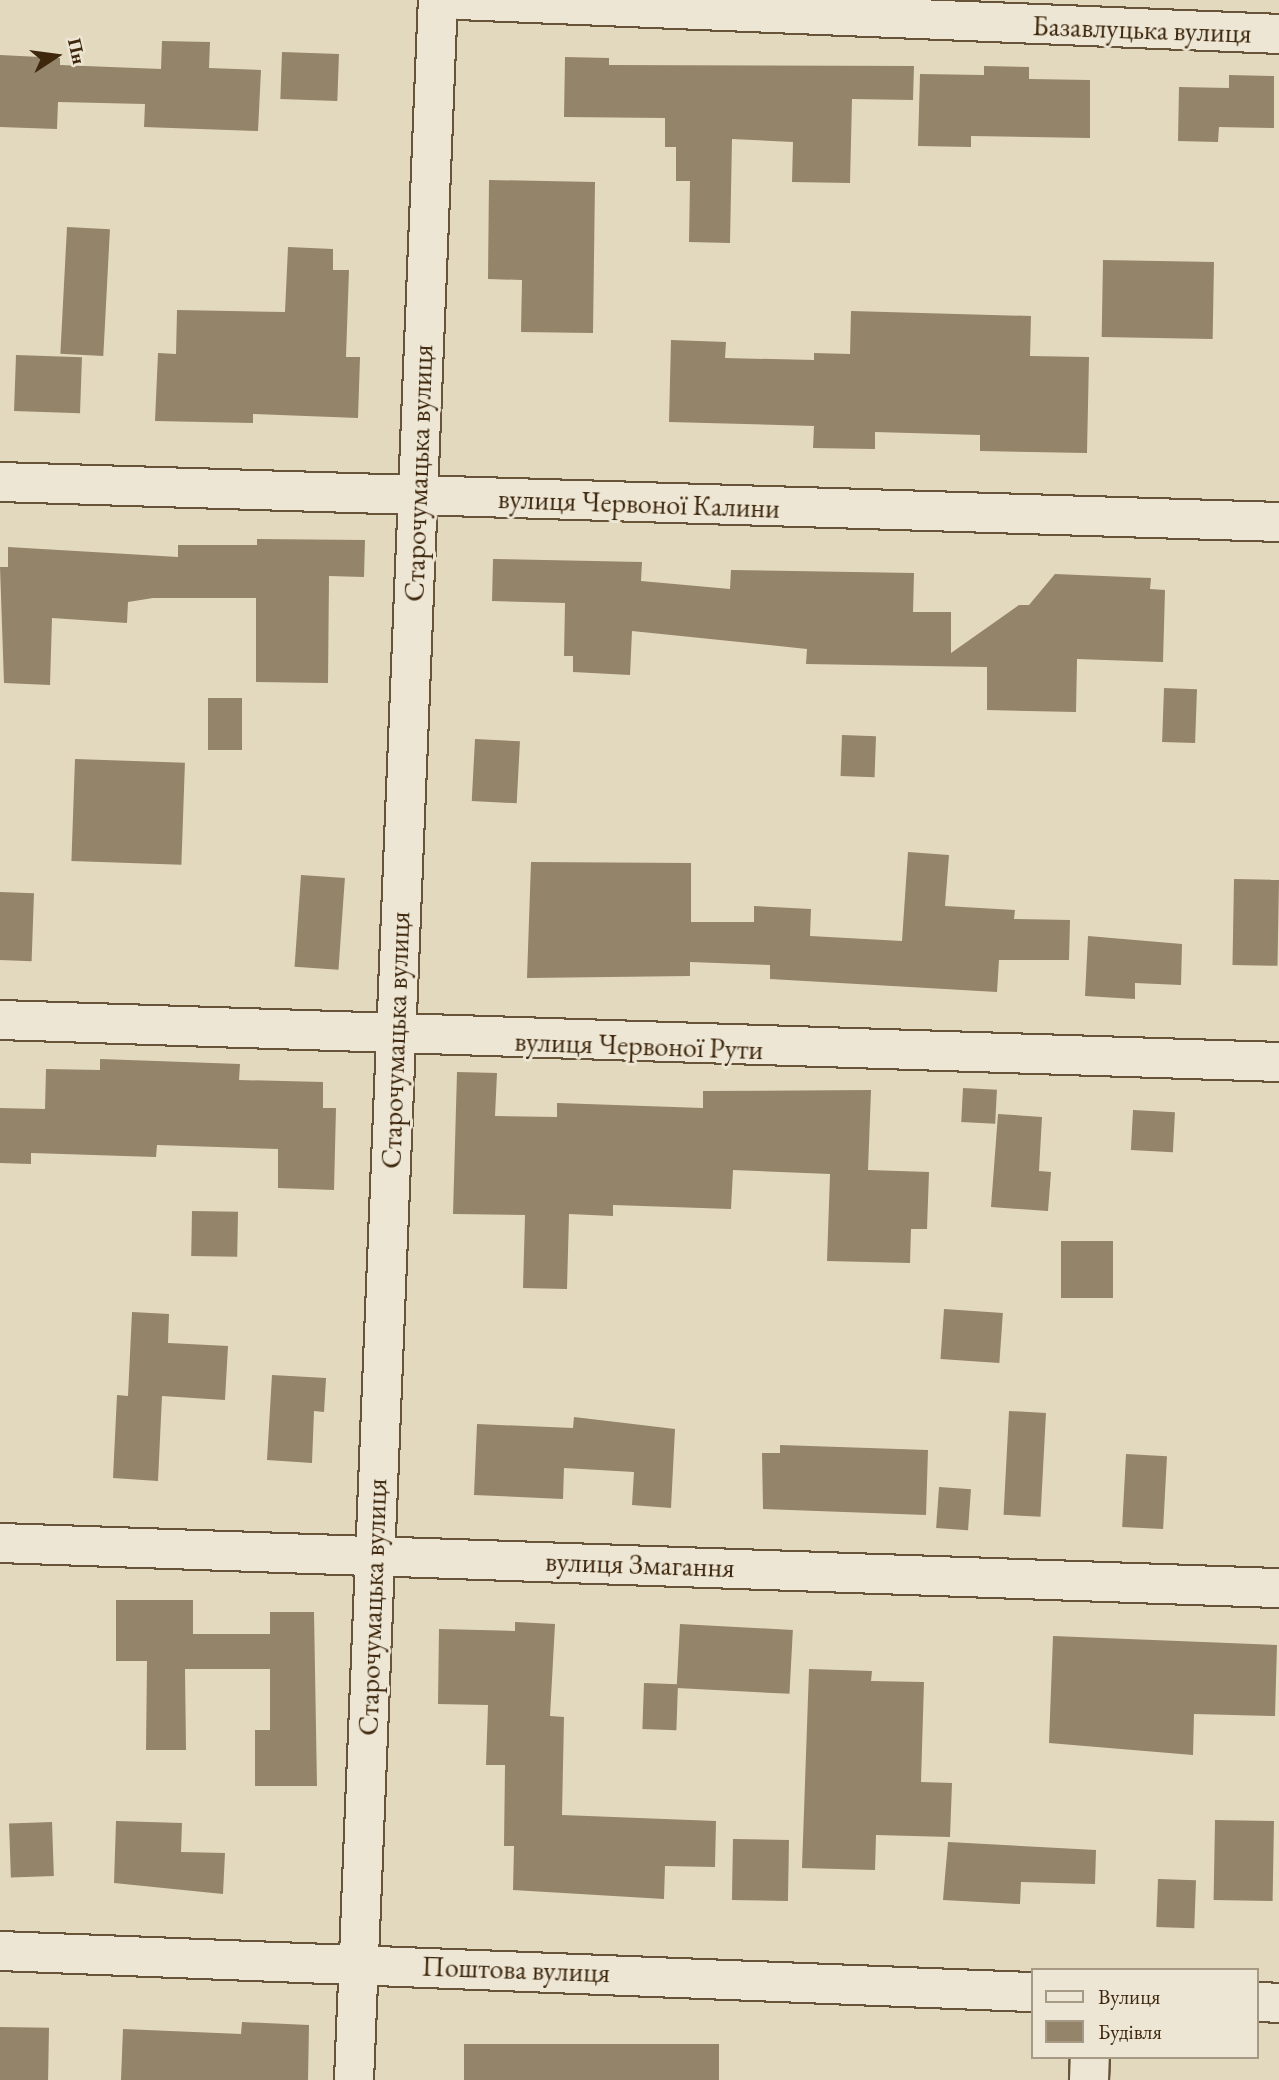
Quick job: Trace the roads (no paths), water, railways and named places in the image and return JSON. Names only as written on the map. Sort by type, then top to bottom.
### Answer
[{"type":"street","name":"Старочумацька вулиця","points":[[354,2080],[438,0]]},
{"type":"street","name":"Базавлуцька вулиця","points":[[458,0],[1279,34]]},
{"type":"street","name":"вулиця Червоної Калини","points":[[0,482],[1279,522]]},
{"type":"street","name":"вулиця Червоної Рути","points":[[0,1020],[395,1038],[1279,1062]]},
{"type":"street","name":"вулиця Змагання","points":[[0,1543],[374,1554],[1279,1588]]},
{"type":"street","name":"Поштова вулиця","points":[[0,1951],[358,1963],[1030,1992]]},
{"type":"street","points":[[1258,2002],[1279,2003]]},
{"type":"street","points":[[1089,2080],[1090,2059]]}]
